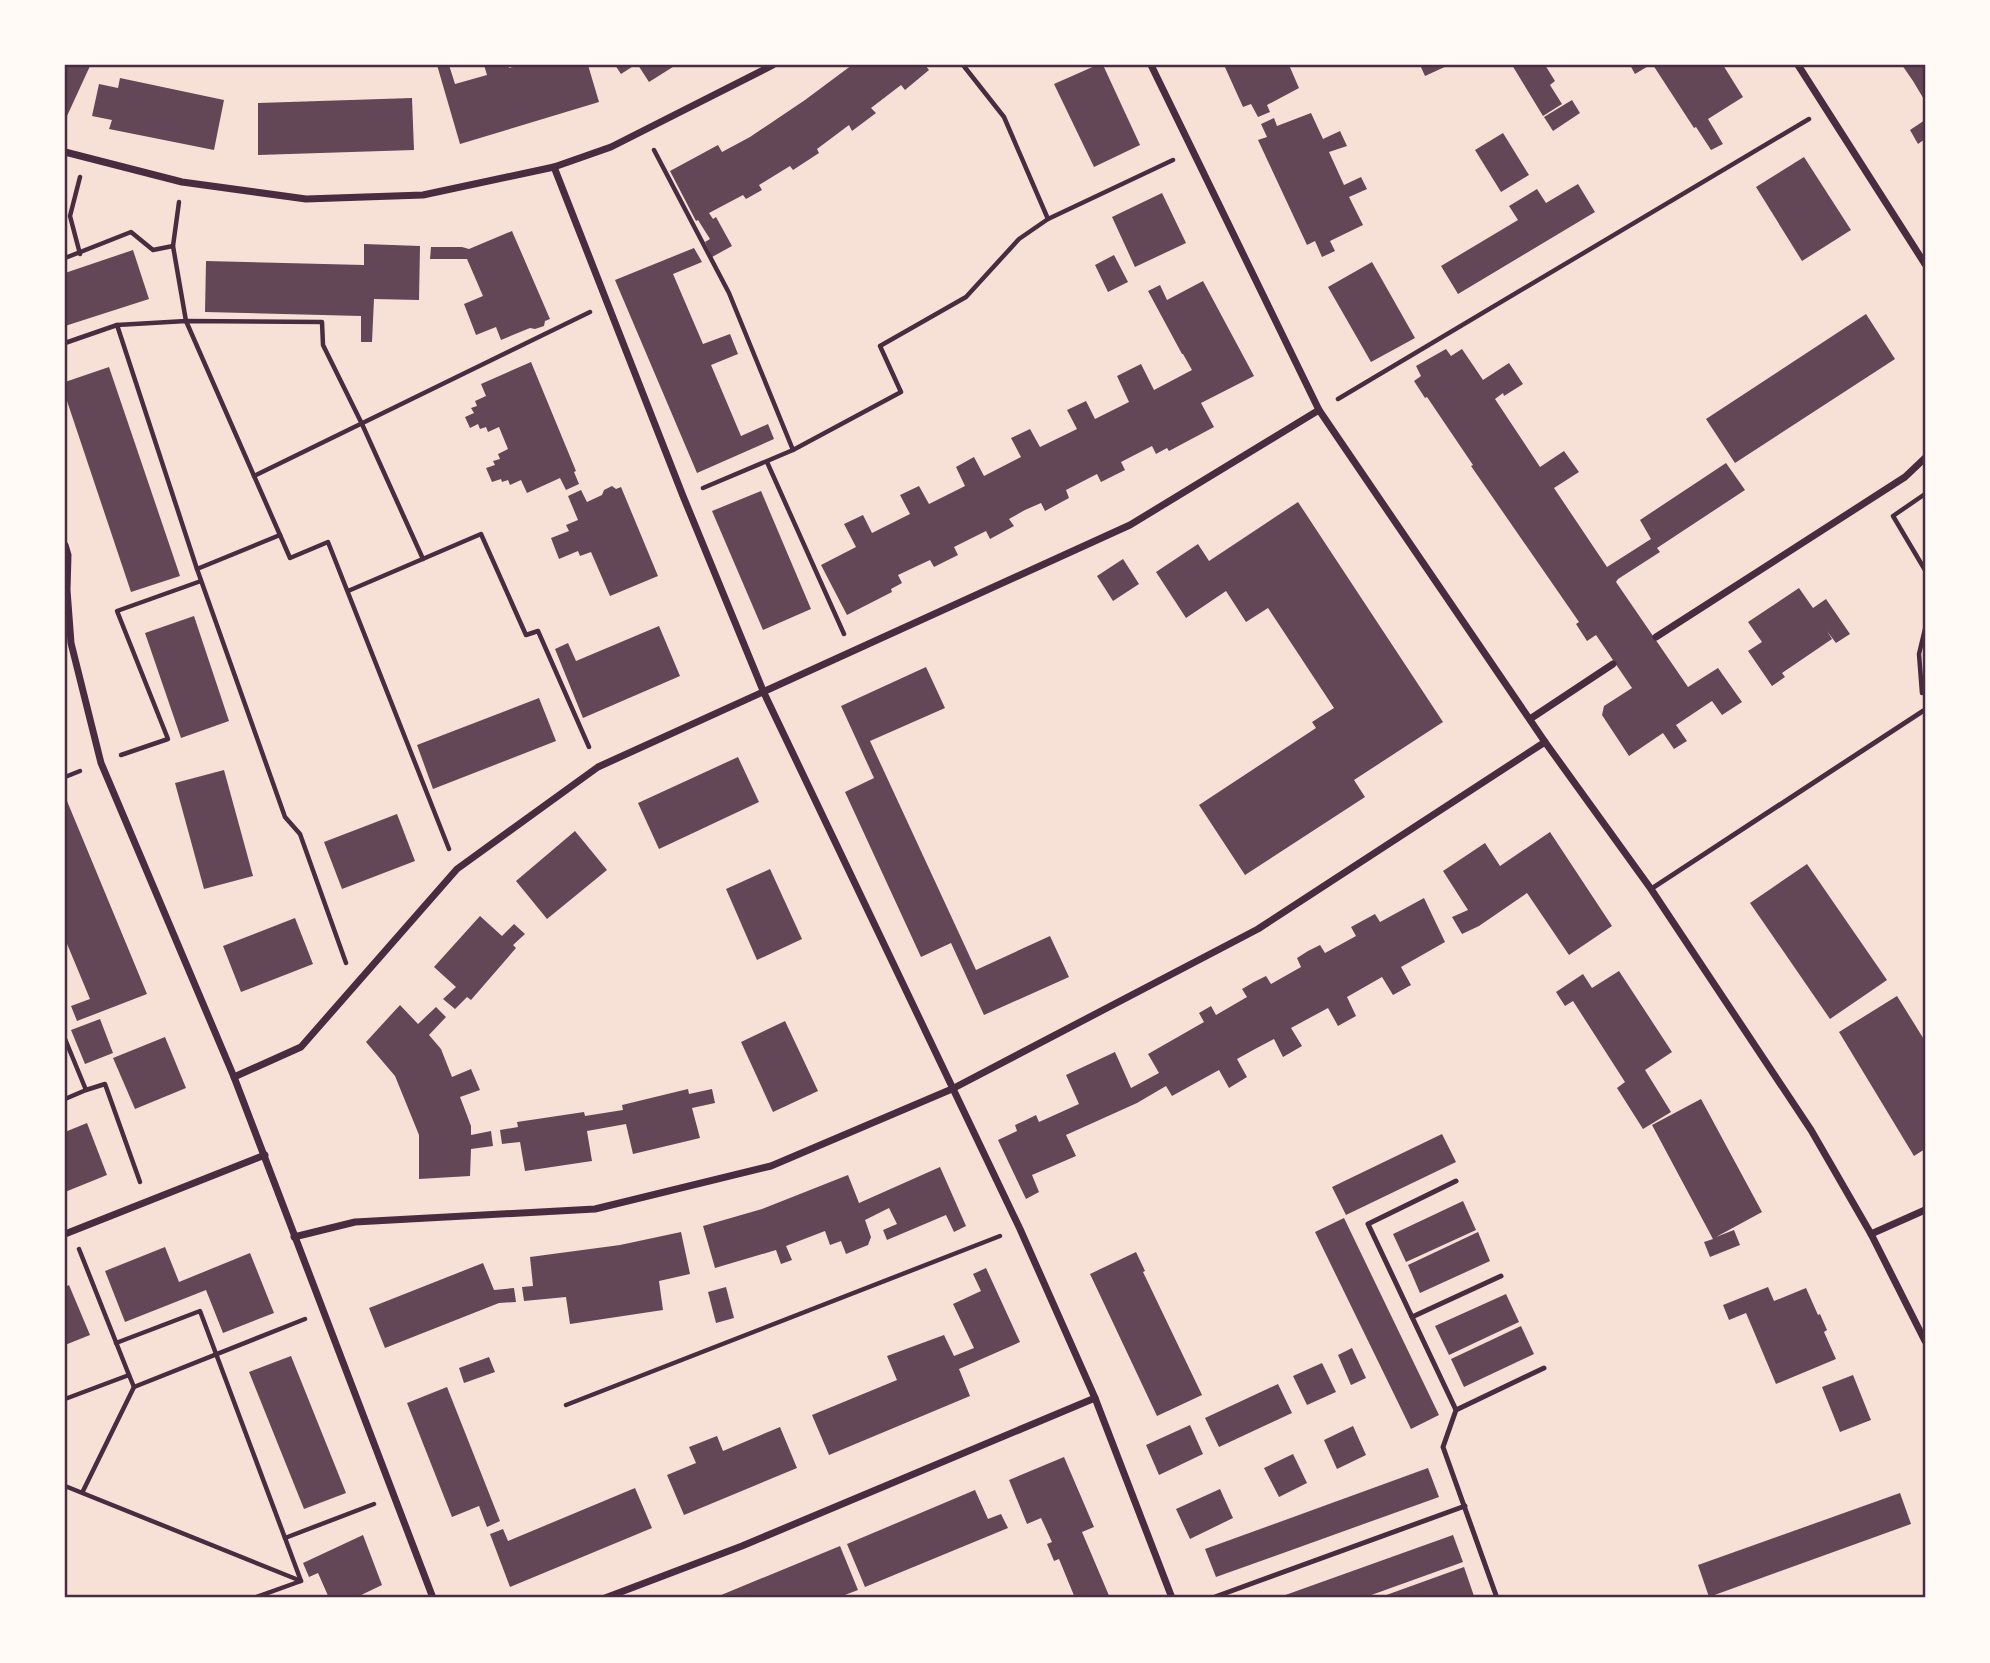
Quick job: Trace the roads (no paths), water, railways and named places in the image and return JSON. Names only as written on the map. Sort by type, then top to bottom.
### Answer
[{"type":"street","points":[[65,152],[182,182],[306,199],[423,195],[554,167],[611,147],[773,65]]},
{"type":"street","points":[[1152,65],[1319,410],[1545,742],[1651,889],[1811,1129],[1871,1234],[1925,1341]]},
{"type":"street","points":[[1798,65],[1925,264]]},
{"type":"street","points":[[554,167],[682,496],[764,693],[1020,1228],[1095,1398],[1172,1598]]},
{"type":"street","points":[[234,1077],[301,1047],[457,869],[598,767],[1130,525],[1319,410]]},
{"type":"street","points":[[1656,637],[1905,477],[1925,458]]},
{"type":"street","points":[[65,545],[71,643],[101,763],[234,1077],[433,1598]]},
{"type":"street","points":[[1530,719],[1614,664]]},
{"type":"street","points":[[294,1237],[355,1222],[595,1209],[771,1166],[952,1089],[1258,929],[1545,742]]},
{"type":"street","points":[[68,1233],[265,1155]]},
{"type":"street","points":[[1871,1234],[1925,1210]]},
{"type":"street","points":[[605,1598],[743,1546],[1095,1398]]},
{"type":"lane","points":[[1651,889],[1923,711]]},
{"type":"lane","points":[[1456,1181],[1368,1224],[1456,1410],[1443,1447],[1497,1598]]},
{"type":"lane","points":[[1412,1317],[1501,1276]]},
{"type":"lane","points":[[1456,1410],[1544,1368]]},
{"type":"lane","points":[[1213,1598],[1465,1506]]}]
